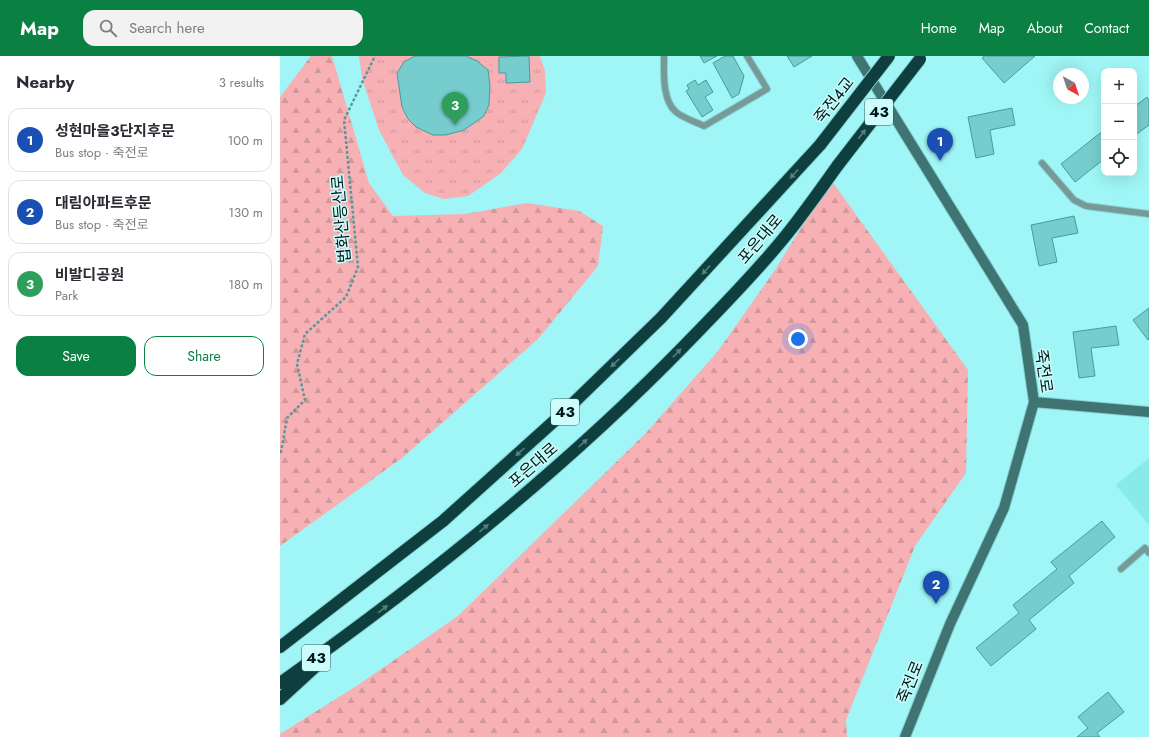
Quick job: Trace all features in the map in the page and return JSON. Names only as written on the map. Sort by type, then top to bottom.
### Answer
[{"type":"highway","name":"죽전4교","points":[[820,145],[889,56]]},
{"type":"highway","name":"포은대로","points":[[280,683],[352,632],[466,544],[574,451],[641,389],[726,303],[783,240],[838,165],[921,58]]},
{"type":"highway","name":"포은대로","points":[[280,646],[443,521],[562,414],[661,318],[820,145]]},
{"type":"highway","points":[[280,699],[352,632]]},
{"type":"street","name":"죽전로","points":[[857,56],[1022,325],[1034,402],[1004,508],[950,624],[910,721],[905,737]]},
{"type":"street","points":[[1034,402],[1149,412]]},
{"type":"lane","points":[[664,56],[664,76],[668,101],[676,112],[704,126],[767,89],[747,56]]},
{"type":"lane","points":[[1042,163],[1074,200],[1080,204],[1149,214]]},
{"type":"lane","points":[[1120,569],[1145,548],[1149,553]]},
{"type":"path","name":"법화산등산로","points":[[280,452],[287,418],[305,400],[298,364],[306,334],[346,297],[358,267],[344,120],[375,56]]},
{"type":"shaded area","points":[[1149,458],[1149,525],[1116,485]]},
{"type":"green space","points":[[311,56],[332,56],[369,183],[393,216],[465,214],[527,203],[579,211],[603,226],[598,266],[538,339],[402,458],[280,546],[280,97]]},
{"type":"green space","points":[[359,56],[540,56],[545,71],[546,93],[522,149],[500,174],[468,196],[444,199],[425,193],[403,175],[379,130],[362,78]]},
{"type":"green space","points":[[831,180],[968,370],[966,473],[915,546],[846,720],[847,737],[280,737],[280,734],[358,685],[458,616],[646,433],[718,351],[773,273]]},
{"type":"building","points":[[415,56],[466,56],[477,61],[488,70],[490,86],[489,105],[484,116],[464,130],[446,135],[433,135],[416,127],[408,119],[402,107],[397,73],[404,62]]},
{"type":"building","points":[[529,56],[530,82],[506,83],[506,73],[499,73],[499,57]]},
{"type":"building","points":[[700,56],[717,56],[704,63]]},
{"type":"building","points":[[725,56],[733,56],[744,76],[739,94],[732,98],[713,63]]},
{"type":"building","points":[[787,56],[812,56],[794,67]]},
{"type":"building","points":[[984,56],[1035,56],[1004,83],[982,58]]},
{"type":"building","points":[[695,80],[698,85],[706,80],[713,92],[705,97],[713,110],[702,117],[686,91],[689,89],[687,85]]},
{"type":"building","points":[[1147,97],[1149,100],[1149,125],[1137,134],[1137,105]]},
{"type":"building","points":[[1012,108],[1015,125],[990,130],[994,154],[976,158],[968,117]]},
{"type":"building","points":[[1101,132],[1101,161],[1075,182],[1061,164]]},
{"type":"building","points":[[1074,216],[1078,233],[1052,238],[1057,262],[1039,266],[1031,225]]},
{"type":"building","points":[[1149,308],[1149,339],[1148,340],[1133,320]]},
{"type":"building","points":[[1116,326],[1119,345],[1091,348],[1095,376],[1079,378],[1073,332]]},
{"type":"building","points":[[1102,521],[1115,537],[1069,576],[1074,583],[1029,620],[1036,629],[991,666],[976,648],[1019,613],[1013,605],[1057,569],[1051,562]]},
{"type":"building","points":[[1108,692],[1124,712],[1097,733],[1100,737],[1077,737],[1088,728],[1078,717]]},
{"type":"place","name":"비발디공원","points":[[455,125]]},
{"type":"place","name":"성현마을3단지후문","points":[[940,161]]},
{"type":"place","name":"대림아파트후문","points":[[936,604]]}]
